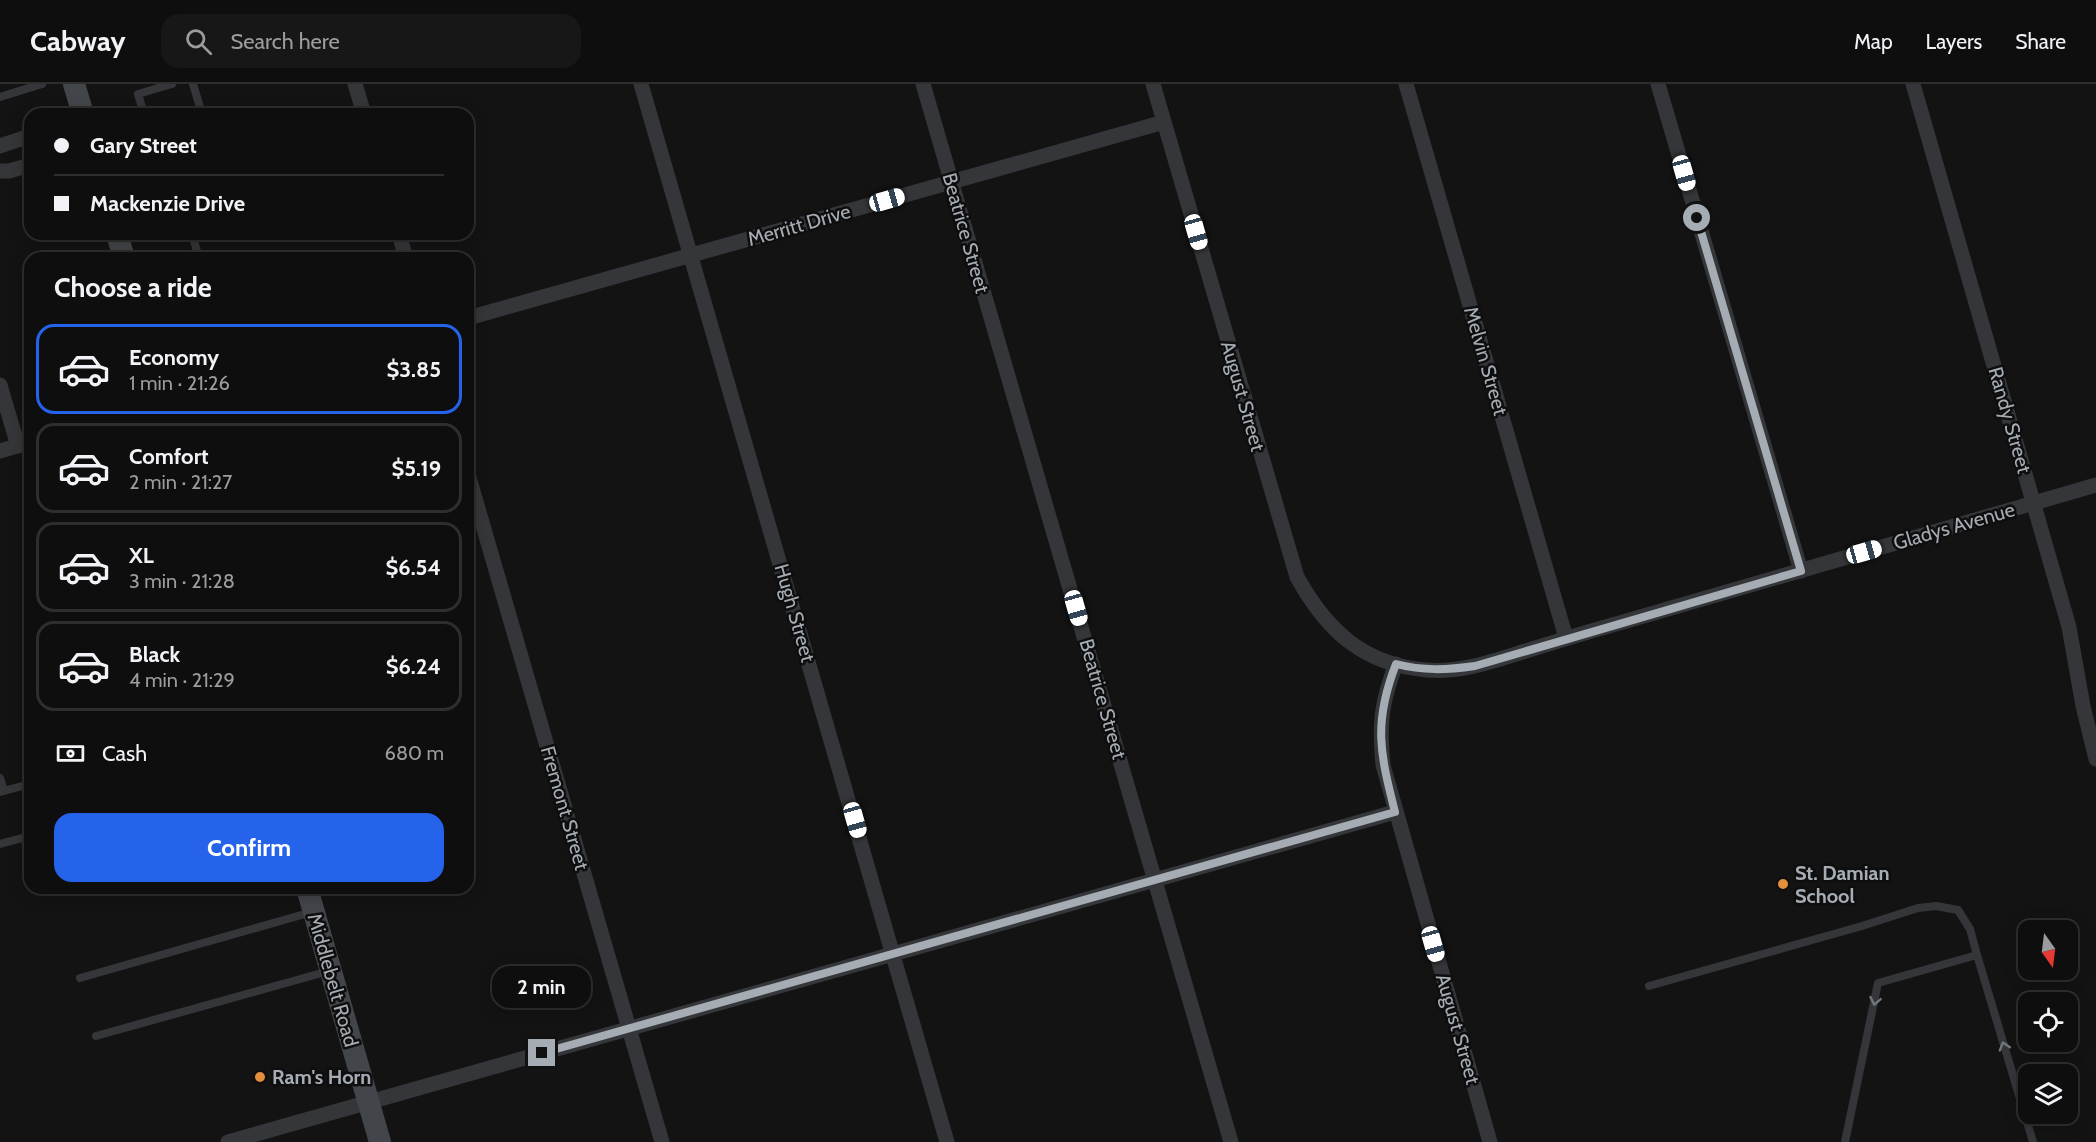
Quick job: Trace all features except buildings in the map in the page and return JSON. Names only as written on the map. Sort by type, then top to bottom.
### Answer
[{"type":"main road","points":[[74,84],[80,108]]},
{"type":"main road","name":"Middlebelt Road","points":[[309,894],[380,1142]]},
{"type":"street","points":[[355,84],[362,108]]},
{"type":"street","name":"Hugh Street","points":[[642,84],[947,1142]]},
{"type":"street","name":"Beatrice Street","points":[[923,84],[1231,1142]]},
{"type":"street","name":"August Street","points":[[1153,84],[1297,577],[1312,604],[1335,631],[1365,652],[1396,664],[1385,692],[1380,735],[1383,765],[1490,1142]]},
{"type":"street","name":"Melvin Street","points":[[1406,84],[1566,638]]},
{"type":"street","points":[[1658,84],[1801,571]]},
{"type":"street","name":"Randy Street","points":[[1912,84],[2069,627],[2083,706],[2096,759]]},
{"type":"street","name":"Merritt Drive","points":[[474,316],[1164,122]]},
{"type":"street","points":[[0,146],[24,138]]},
{"type":"street","points":[[0,171],[24,167]]},
{"type":"street","points":[[0,385],[24,444],[0,451]]},
{"type":"street","name":"Gladys Avenue","points":[[1396,664],[1437,670],[1475,666],[2096,485]]},
{"type":"street","name":"Fremont Street","points":[[474,495],[662,1142]]},
{"type":"street","points":[[228,1142],[1395,812]]},
{"type":"lane","points":[[0,97],[42,84]]},
{"type":"lane","points":[[142,108],[138,94],[172,84]]},
{"type":"lane","points":[[193,84],[200,108]]},
{"type":"lane","points":[[0,778],[2,792],[24,785]]},
{"type":"lane","points":[[0,844],[24,838]]},
{"type":"lane","points":[[1649,986],[1918,908],[1936,906],[1958,910],[1970,929],[2033,1142]]},
{"type":"lane","points":[[80,978],[313,911]]},
{"type":"lane","points":[[1845,1142],[1878,983],[1977,955]]},
{"type":"lane","points":[[96,1036],[331,971]]},
{"type":"place","name":"St. Damian School","points":[[1783,884]]},
{"type":"place","name":"Ram's Horn","points":[[260,1077]]},
{"type":"route","points":[[542,1053],[1395,812],[1383,765],[1380,735],[1385,692],[1396,664],[1410,668],[1446,671],[1475,666],[1801,571],[1697,218]]}]
